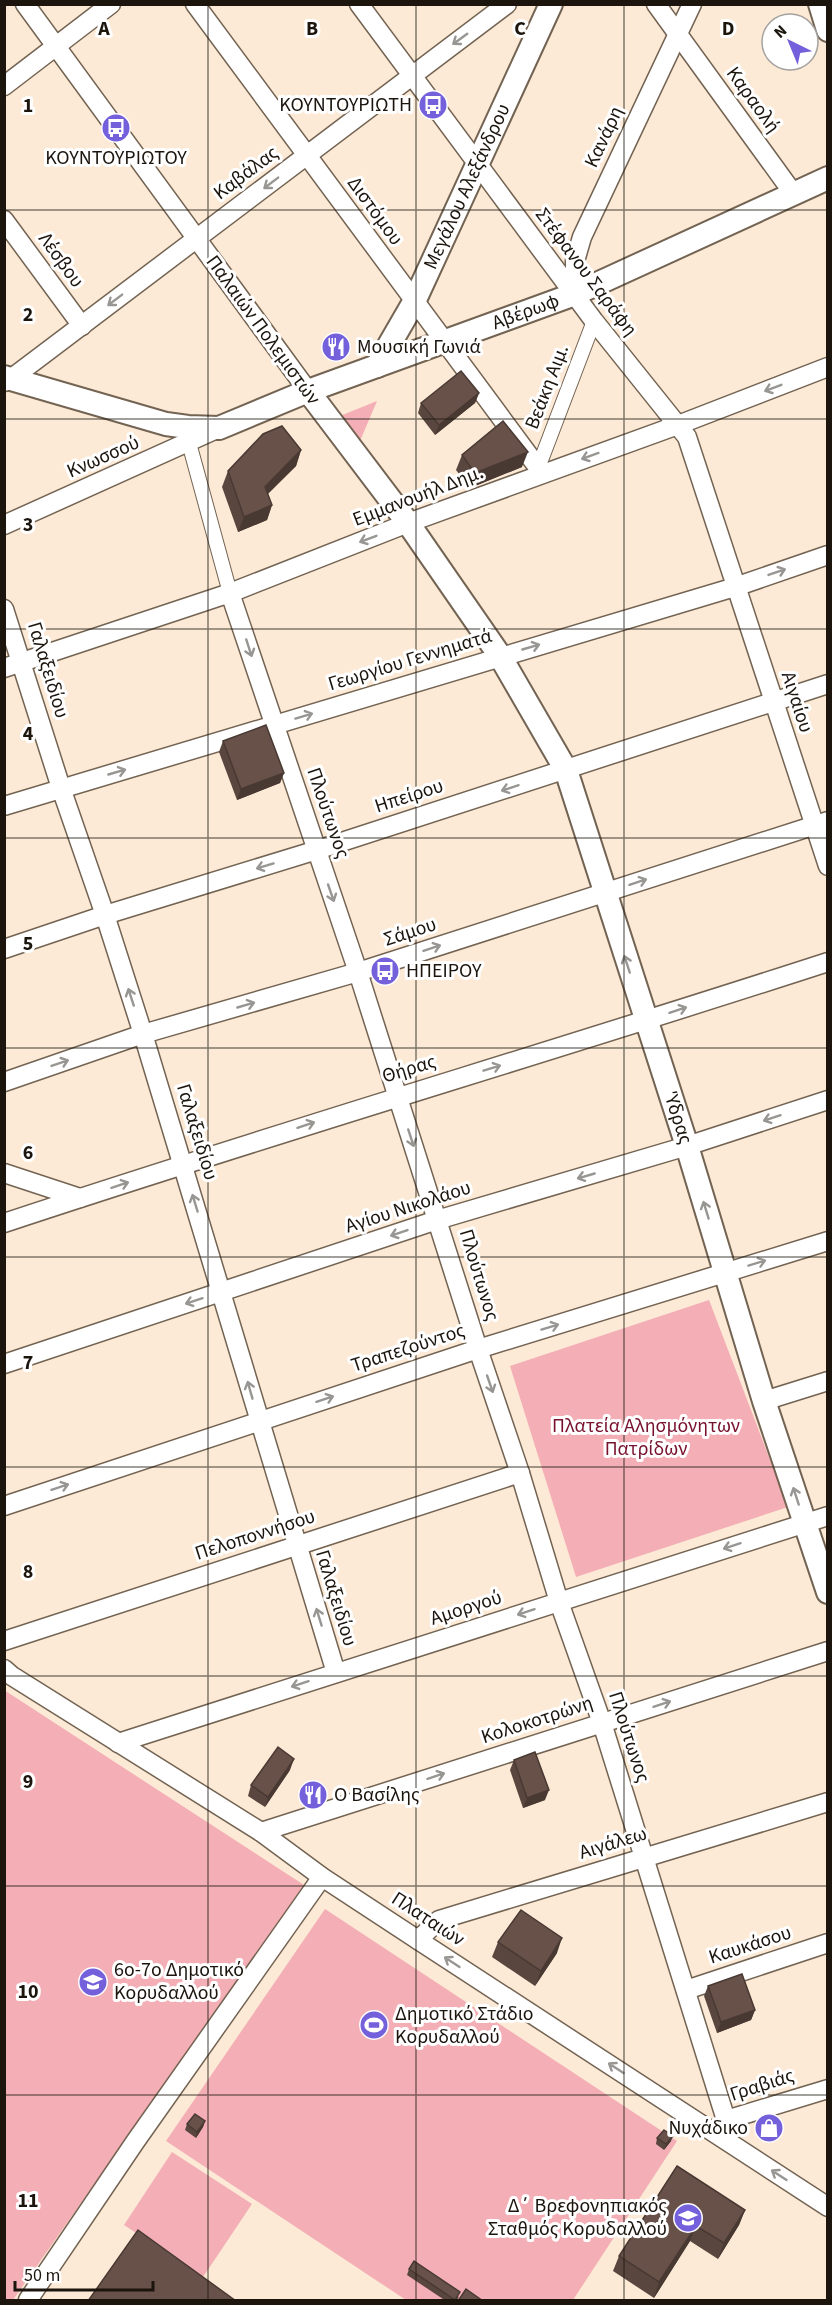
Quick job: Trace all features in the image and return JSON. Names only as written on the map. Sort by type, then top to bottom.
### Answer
[{"type":"street","name":"Παλαιών Πολεμιστών","points":[[25,4],[308,391],[408,523],[500,656]]},
{"type":"street","points":[[4,86],[111,4]]},
{"type":"street","name":"Διστόμου","points":[[195,4],[540,470]]},
{"type":"street","name":"Στέφανου Σαράφη","points":[[359,4],[594,321],[687,437],[735,587]]},
{"type":"street","name":"Καβάλας","points":[[7,379],[82,326],[507,4]]},
{"type":"street","name":"Μεγάλου Αλεξάνδρου","points":[[377,366],[414,302],[551,4]]},
{"type":"street","name":"Καραολή","points":[[656,4],[793,193]]},
{"type":"street","name":"Κανάρη","points":[[575,294],[575,261],[582,237],[692,4]]},
{"type":"street","points":[[820,4],[828,30]]},
{"type":"street","name":"Αβέρωφ","points":[[219,428],[308,391],[575,294],[828,178]]},
{"type":"street","name":"Λέσβου","points":[[4,220],[82,326]]},
{"type":"street","name":"Βεάκη Αιμ.","points":[[540,470],[594,321]]},
{"type":"street","name":"Εμμανουήλ Δημ.","points":[[13,665],[230,593],[540,470],[678,425],[828,367]]},
{"type":"street","points":[[7,379],[166,424],[188,428],[219,428]]},
{"type":"street","name":"Κνωσσού","points":[[4,525],[219,428]]},
{"type":"street","name":"Πλούτωνος","points":[[189,443],[230,593],[358,972],[478,1349],[520,1473],[559,1602],[602,1723],[645,1857],[686,1990],[722,2127]]},
{"type":"street","name":"Γεωργίου Γεννηματά","points":[[4,806],[735,587],[828,555]]},
{"type":"street","name":"Αιγαίου","points":[[735,587],[773,702],[821,823],[828,866]]},
{"type":"street","name":"Γαλαξειδίου","points":[[4,609],[13,665],[61,788],[105,915],[183,1164],[336,1673]]},
{"type":"street","name":"Ύδρας","points":[[500,656],[566,770],[687,1146],[764,1401],[828,1592]]},
{"type":"street","name":"Ηπείρου","points":[[4,950],[105,915],[317,850],[828,684]]},
{"type":"street","name":"Σάμου","points":[[4,1083],[143,1034],[358,972],[821,823]]},
{"type":"street","name":"Θήρας","points":[[4,1223],[397,1096],[645,1021],[828,962]]},
{"type":"street","name":"Αγίου Νικολάου","points":[[4,1364],[437,1220],[687,1146],[828,1100]]},
{"type":"street","points":[[4,1173],[80,1198]]},
{"type":"street","name":"Τραπεζούντος","points":[[4,1506],[478,1349],[828,1241]]},
{"type":"street","points":[[764,1401],[828,1381]]},
{"type":"street","name":"Πελοποννήσου","points":[[4,1641],[520,1473]]},
{"type":"street","name":"Αμοργού","points":[[118,1743],[828,1516]]},
{"type":"street","name":"Κολοκοτρώνη","points":[[261,1832],[828,1651]]},
{"type":"street","name":"Πλαταιών","points":[[4,1669],[261,1832],[322,1877],[418,1940],[722,2127],[828,2207]]},
{"type":"street","name":"Αιγάλεω","points":[[418,1940],[439,1920],[828,1802]]},
{"type":"street","points":[[28,2301],[142,2132],[322,1877]]},
{"type":"street","name":"Καυκάσου","points":[[686,1990],[828,1942]]},
{"type":"street","name":"Γραβιάς","points":[[722,2127],[828,2089]]},
{"type":"green space","points":[[377,401],[357,448],[335,418]]},
{"type":"green space","name":"Πλατεία Αλησμόνητων Πατρίδων","points":[[709,1300],[788,1507],[576,1577],[510,1366]]},
{"type":"green space","points":[[4,1690],[304,1885],[13,2300],[4,2300]]},
{"type":"green space","name":"Δημοτικό Στάδιο Κορυδαλλού","points":[[325,1909],[677,2141],[573,2300],[406,2300],[166,2141]]},
{"type":"green space","points":[[172,2152],[252,2204],[203,2277],[124,2225]]},
{"type":"building","points":[[461,371],[479,393],[439,425],[421,403]]},
{"type":"building","points":[[503,421],[528,452],[475,473],[462,455]]},
{"type":"building","points":[[282,426],[301,450],[265,487],[272,505],[244,517],[228,471],[263,434]]},
{"type":"building","points":[[266,725],[284,773],[241,789],[223,741]]},
{"type":"building","points":[[278,1747],[294,1759],[268,1797],[251,1785]]},
{"type":"building","points":[[535,1752],[549,1790],[527,1798],[514,1760]]},
{"type":"building","points":[[521,1910],[562,1938],[541,1971],[498,1942]]},
{"type":"building","points":[[742,1974],[755,2010],[721,2022],[708,1986]]},
{"type":"building","points":[[195,2114],[205,2121],[197,2132],[187,2124]]},
{"type":"building","points":[[664,2130],[673,2136],[666,2144],[657,2138]]},
{"type":"building","points":[[677,2166],[745,2210],[724,2243],[696,2226],[659,2282],[619,2256]]},
{"type":"building","points":[[138,2230],[236,2301],[88,2301]]},
{"type":"building","points":[[414,2261],[460,2292],[455,2300],[409,2269]]},
{"type":"building","points":[[466,2289],[483,2301],[458,2301]]},
{"type":"place","name":"ΚΟΥΝΤΟΥΡΙΩΤΗ","points":[[433,105]]},
{"type":"place","name":"ΚΟΥΝΤΟΥΡΙΩΤΟΥ","points":[[116,128]]},
{"type":"place","name":"Μουσική Γωνιά","points":[[336,347]]},
{"type":"place","name":"ΗΠΕΙΡΟΥ","points":[[385,971]]},
{"type":"place","name":"Ο Βασίλης","points":[[313,1795]]},
{"type":"place","name":"6ο-7ο Δημοτικό Κορυδαλλού","points":[[93,1982]]},
{"type":"place","name":"Δημοτικό Στάδιο Κορυδαλλού","points":[[374,2025]]},
{"type":"place","name":"Νυχάδικο","points":[[769,2128]]},
{"type":"place","name":"Δ΄ Βρεφονηπιακός Σταθμός Κορυδαλλού","points":[[688,2218]]}]
